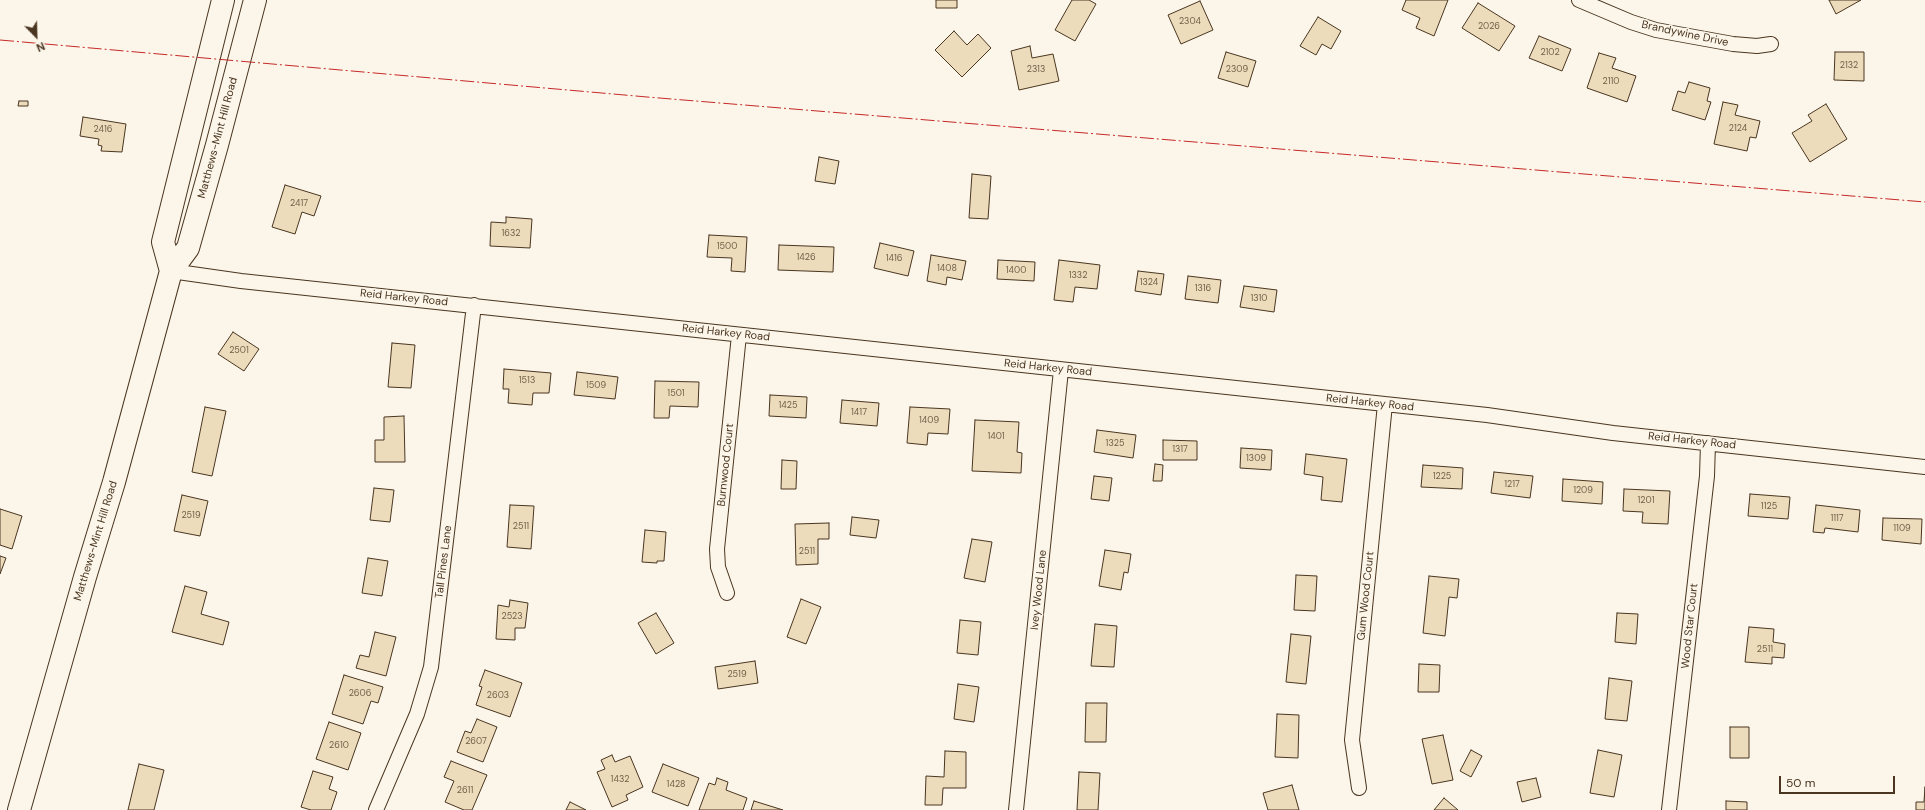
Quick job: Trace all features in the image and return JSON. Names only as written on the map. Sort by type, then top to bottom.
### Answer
[{"type":"main road","points":[[171,272],[163,242],[223,0]]},
{"type":"main road","points":[[235,78],[227,75],[224,68],[240,0]]},
{"type":"main road","name":"Matthews-Mint Hill Road","points":[[19,810],[85,576],[114,482],[171,272],[188,248],[235,78],[254,0]]},
{"type":"street","name":"Brandywine Drive","points":[[1579,0],[1624,19],[1656,30],[1733,44],[1757,46],[1771,44]]},
{"type":"street","name":"Reid Harkey Road","points":[[171,272],[1061,370],[1487,415],[1613,432],[1925,467]]},
{"type":"street","name":"Tall Pines Lane","points":[[376,810],[417,714],[431,667],[474,305]]},
{"type":"street","name":"Burnwood Court","points":[[727,593],[718,567],[717,549],[739,335]]},
{"type":"street","name":"Ivey Wood Lane","points":[[1016,810],[1061,370]]},
{"type":"street","name":"Gum Wood Court","points":[[1359,788],[1352,740],[1385,404]]},
{"type":"street","name":"Wood Star Court","points":[[1669,810],[1706,484],[1708,443]]},
{"type":"building","points":[[936,0],[957,0],[957,8],[936,8]]},
{"type":"building","points":[[1072,0],[1089,0],[1096,4],[1075,41],[1055,30]]},
{"type":"building","points":[[1406,0],[1448,0],[1434,36],[1416,28],[1420,18],[1402,10]]},
{"type":"building","points":[[1829,0],[1861,0],[1836,14]]},
{"type":"building","points":[[1200,1],[1213,30],[1181,44],[1168,15]]},
{"type":"building","points":[[1478,3],[1515,26],[1499,51],[1462,28]]},
{"type":"building","points":[[1318,17],[1341,31],[1331,49],[1322,44],[1316,55],[1300,46]]},
{"type":"building","points":[[954,31],[967,45],[978,34],[991,48],[962,77],[935,50]]},
{"type":"building","points":[[1539,36],[1571,49],[1562,71],[1529,58]]},
{"type":"building","points":[[1030,46],[1032,58],[1053,54],[1059,81],[1019,90],[1011,51]]},
{"type":"building","points":[[1226,52],[1256,61],[1248,87],[1218,78]]},
{"type":"building","points":[[1835,52],[1864,52],[1864,81],[1834,80]]},
{"type":"building","points":[[1599,53],[1616,58],[1612,68],[1636,76],[1627,102],[1587,88]]},
{"type":"building","points":[[1689,82],[1710,88],[1707,101],[1711,102],[1705,120],[1672,110],[1678,91],[1685,93]]},
{"type":"building","points":[[19,101],[28,101],[28,106],[18,106]]},
{"type":"building","points":[[1723,102],[1738,105],[1735,115],[1760,121],[1756,138],[1750,137],[1747,151],[1714,144]]},
{"type":"building","points":[[1826,104],[1847,139],[1810,162],[1792,133],[1812,121],[1808,115]]},
{"type":"building","points":[[83,117],[126,124],[122,152],[101,151],[102,146],[98,145],[99,139],[80,136]]},
{"type":"building","points":[[819,157],[839,161],[835,184],[815,181]]},
{"type":"building","points":[[972,174],[991,176],[988,219],[969,218]]},
{"type":"building","points":[[285,185],[321,196],[314,216],[302,212],[295,234],[272,227]]},
{"type":"building","points":[[506,217],[532,219],[530,248],[490,246],[491,222],[506,223]]},
{"type":"building","points":[[709,235],[747,237],[745,272],[731,271],[732,258],[707,257]]},
{"type":"building","points":[[880,243],[914,251],[908,276],[874,268]]},
{"type":"building","points":[[779,245],[834,247],[833,272],[778,270]]},
{"type":"building","points":[[931,255],[966,261],[962,280],[947,277],[946,285],[927,281]]},
{"type":"building","points":[[998,260],[1035,262],[1034,281],[997,279]]},
{"type":"building","points":[[1059,260],[1100,265],[1097,289],[1075,287],[1073,302],[1054,300]]},
{"type":"building","points":[[1138,271],[1164,274],[1161,295],[1135,291]]},
{"type":"building","points":[[1188,276],[1221,280],[1218,303],[1185,299]]},
{"type":"building","points":[[1244,286],[1277,290],[1274,312],[1240,307]]},
{"type":"building","points":[[233,332],[259,349],[244,371],[218,354]]},
{"type":"building","points":[[392,343],[415,345],[411,388],[388,387]]},
{"type":"building","points":[[504,369],[551,373],[549,393],[533,393],[532,405],[508,403],[509,389],[503,389]]},
{"type":"building","points":[[577,372],[618,377],[615,399],[574,395]]},
{"type":"building","points":[[655,381],[699,382],[698,407],[670,406],[669,418],[654,418]]},
{"type":"building","points":[[770,395],[807,397],[806,418],[769,416]]},
{"type":"building","points":[[842,400],[879,403],[877,426],[840,423]]},
{"type":"building","points":[[205,407],[226,411],[212,476],[192,472]]},
{"type":"building","points":[[910,407],[950,409],[948,434],[928,433],[927,445],[907,443]]},
{"type":"building","points":[[404,416],[405,462],[375,462],[375,440],[384,440],[384,417]]},
{"type":"building","points":[[975,420],[1019,422],[1017,452],[1022,453],[1021,473],[972,471]]},
{"type":"building","points":[[1097,430],[1136,435],[1133,458],[1094,452]]},
{"type":"building","points":[[1163,440],[1197,441],[1197,460],[1163,460]]},
{"type":"building","points":[[1241,448],[1272,450],[1271,470],[1240,468]]},
{"type":"building","points":[[1306,454],[1347,459],[1342,502],[1321,500],[1323,477],[1304,474]]},
{"type":"building","points":[[782,460],[797,461],[796,489],[781,489]]},
{"type":"building","points":[[1155,464],[1163,465],[1162,481],[1153,481]]},
{"type":"building","points":[[1423,465],[1463,468],[1462,489],[1421,487]]},
{"type":"building","points":[[1494,472],[1533,476],[1530,498],[1491,493]]},
{"type":"building","points":[[1094,476],[1112,478],[1109,501],[1091,499]]},
{"type":"building","points":[[1563,479],[1603,482],[1602,504],[1562,501]]},
{"type":"building","points":[[374,488],[394,490],[390,522],[370,520]]},
{"type":"building","points":[[1624,489],[1670,491],[1668,524],[1642,523],[1643,512],[1623,511]]},
{"type":"building","points":[[1750,494],[1790,497],[1788,519],[1748,516]]},
{"type":"building","points":[[182,495],[208,501],[200,536],[174,531]]},
{"type":"building","points":[[510,505],[534,506],[531,549],[507,547]]},
{"type":"building","points":[[1816,505],[1860,510],[1858,532],[1825,528],[1824,533],[1813,532]]},
{"type":"building","points":[[0,509],[22,516],[12,549],[0,545]]},
{"type":"building","points":[[852,517],[879,520],[876,538],[850,535]]},
{"type":"building","points":[[1883,518],[1922,519],[1921,544],[1882,540]]},
{"type":"building","points":[[829,523],[829,539],[818,539],[818,564],[796,565],[795,524]]},
{"type":"building","points":[[645,530],[666,532],[664,561],[657,561],[657,563],[642,562]]},
{"type":"building","points":[[972,539],[992,542],[985,582],[964,578]]},
{"type":"building","points":[[1105,550],[1131,554],[1128,573],[1124,572],[1121,590],[1099,586]]},
{"type":"building","points":[[0,556],[6,558],[0,574]]},
{"type":"building","points":[[368,558],[388,561],[382,596],[362,593]]},
{"type":"building","points":[[1296,575],[1317,576],[1315,611],[1294,610]]},
{"type":"building","points":[[1429,576],[1459,579],[1457,598],[1449,597],[1445,636],[1423,633]]},
{"type":"building","points":[[185,586],[207,592],[201,614],[229,622],[223,645],[172,632]]},
{"type":"building","points":[[801,599],[821,607],[806,644],[787,637]]},
{"type":"building","points":[[510,600],[528,603],[525,628],[515,628],[515,640],[496,639],[498,605],[509,607]]},
{"type":"building","points":[[656,613],[674,643],[656,654],[638,623]]},
{"type":"building","points":[[1617,613],[1638,614],[1636,644],[1615,642]]},
{"type":"building","points":[[960,620],[981,622],[978,655],[957,653]]},
{"type":"building","points":[[1095,624],[1117,626],[1114,667],[1091,666]]},
{"type":"building","points":[[1749,627],[1774,629],[1773,642],[1785,644],[1784,658],[1772,657],[1772,664],[1745,662]]},
{"type":"building","points":[[375,632],[396,637],[386,676],[356,668],[360,655],[369,657]]},
{"type":"building","points":[[1291,634],[1311,636],[1306,684],[1286,682]]},
{"type":"building","points":[[755,661],[758,683],[718,689],[715,667]]},
{"type":"building","points":[[1419,664],[1440,665],[1439,692],[1418,692]]},
{"type":"building","points":[[485,670],[522,683],[510,717],[476,705],[482,687],[479,686]]},
{"type":"building","points":[[344,675],[383,687],[378,703],[371,701],[363,724],[332,714]]},
{"type":"building","points":[[1609,678],[1632,681],[1627,721],[1605,719]]},
{"type":"building","points":[[958,684],[979,687],[974,722],[954,719]]},
{"type":"building","points":[[1086,703],[1107,703],[1106,742],[1085,742]]},
{"type":"building","points":[[1277,714],[1299,715],[1298,758],[1275,757]]},
{"type":"building","points":[[477,719],[497,727],[483,762],[457,752],[465,731],[471,733]]},
{"type":"building","points":[[329,722],[361,733],[348,770],[316,759]]},
{"type":"building","points":[[1730,727],[1749,727],[1749,758],[1730,758]]},
{"type":"building","points":[[1443,735],[1453,780],[1432,784],[1422,739]]},
{"type":"building","points":[[1471,750],[1482,756],[1471,777],[1460,771]]},
{"type":"building","points":[[1598,750],[1622,755],[1614,797],[1590,793]]},
{"type":"building","points":[[945,751],[966,752],[966,788],[943,788],[942,805],[925,805],[926,776],[944,777]]},
{"type":"building","points":[[612,755],[615,762],[630,756],[643,787],[626,795],[628,800],[612,807],[597,772],[605,769],[601,760]]},
{"type":"building","points":[[451,761],[487,775],[472,810],[464,810],[445,802],[454,781],[444,777]]},
{"type":"building","points":[[139,764],[164,770],[154,810],[128,810]]},
{"type":"building","points":[[663,764],[699,778],[688,806],[652,792]]},
{"type":"building","points":[[313,771],[333,777],[329,789],[337,792],[331,810],[311,810],[301,807]]},
{"type":"building","points":[[1079,772],[1100,773],[1098,810],[1077,810]]},
{"type":"building","points":[[717,778],[728,782],[726,790],[747,798],[743,810],[699,810],[709,783],[715,785]]},
{"type":"building","points":[[1536,778],[1541,797],[1522,802],[1517,782]]},
{"type":"building","points":[[1292,785],[1299,810],[1268,810],[1263,793]]},
{"type":"building","points":[[1925,787],[1925,810],[1916,810],[1916,802],[1924,802]]},
{"type":"building","points":[[1444,798],[1458,810],[1434,810]]},
{"type":"building","points":[[754,801],[783,810],[751,810]]},
{"type":"building","points":[[1726,801],[1747,802],[1747,810],[1726,810]]},
{"type":"building","points":[[570,802],[586,810],[566,810]]},
{"type":"power","points":[[0,40],[647,97],[1925,202]]}]
